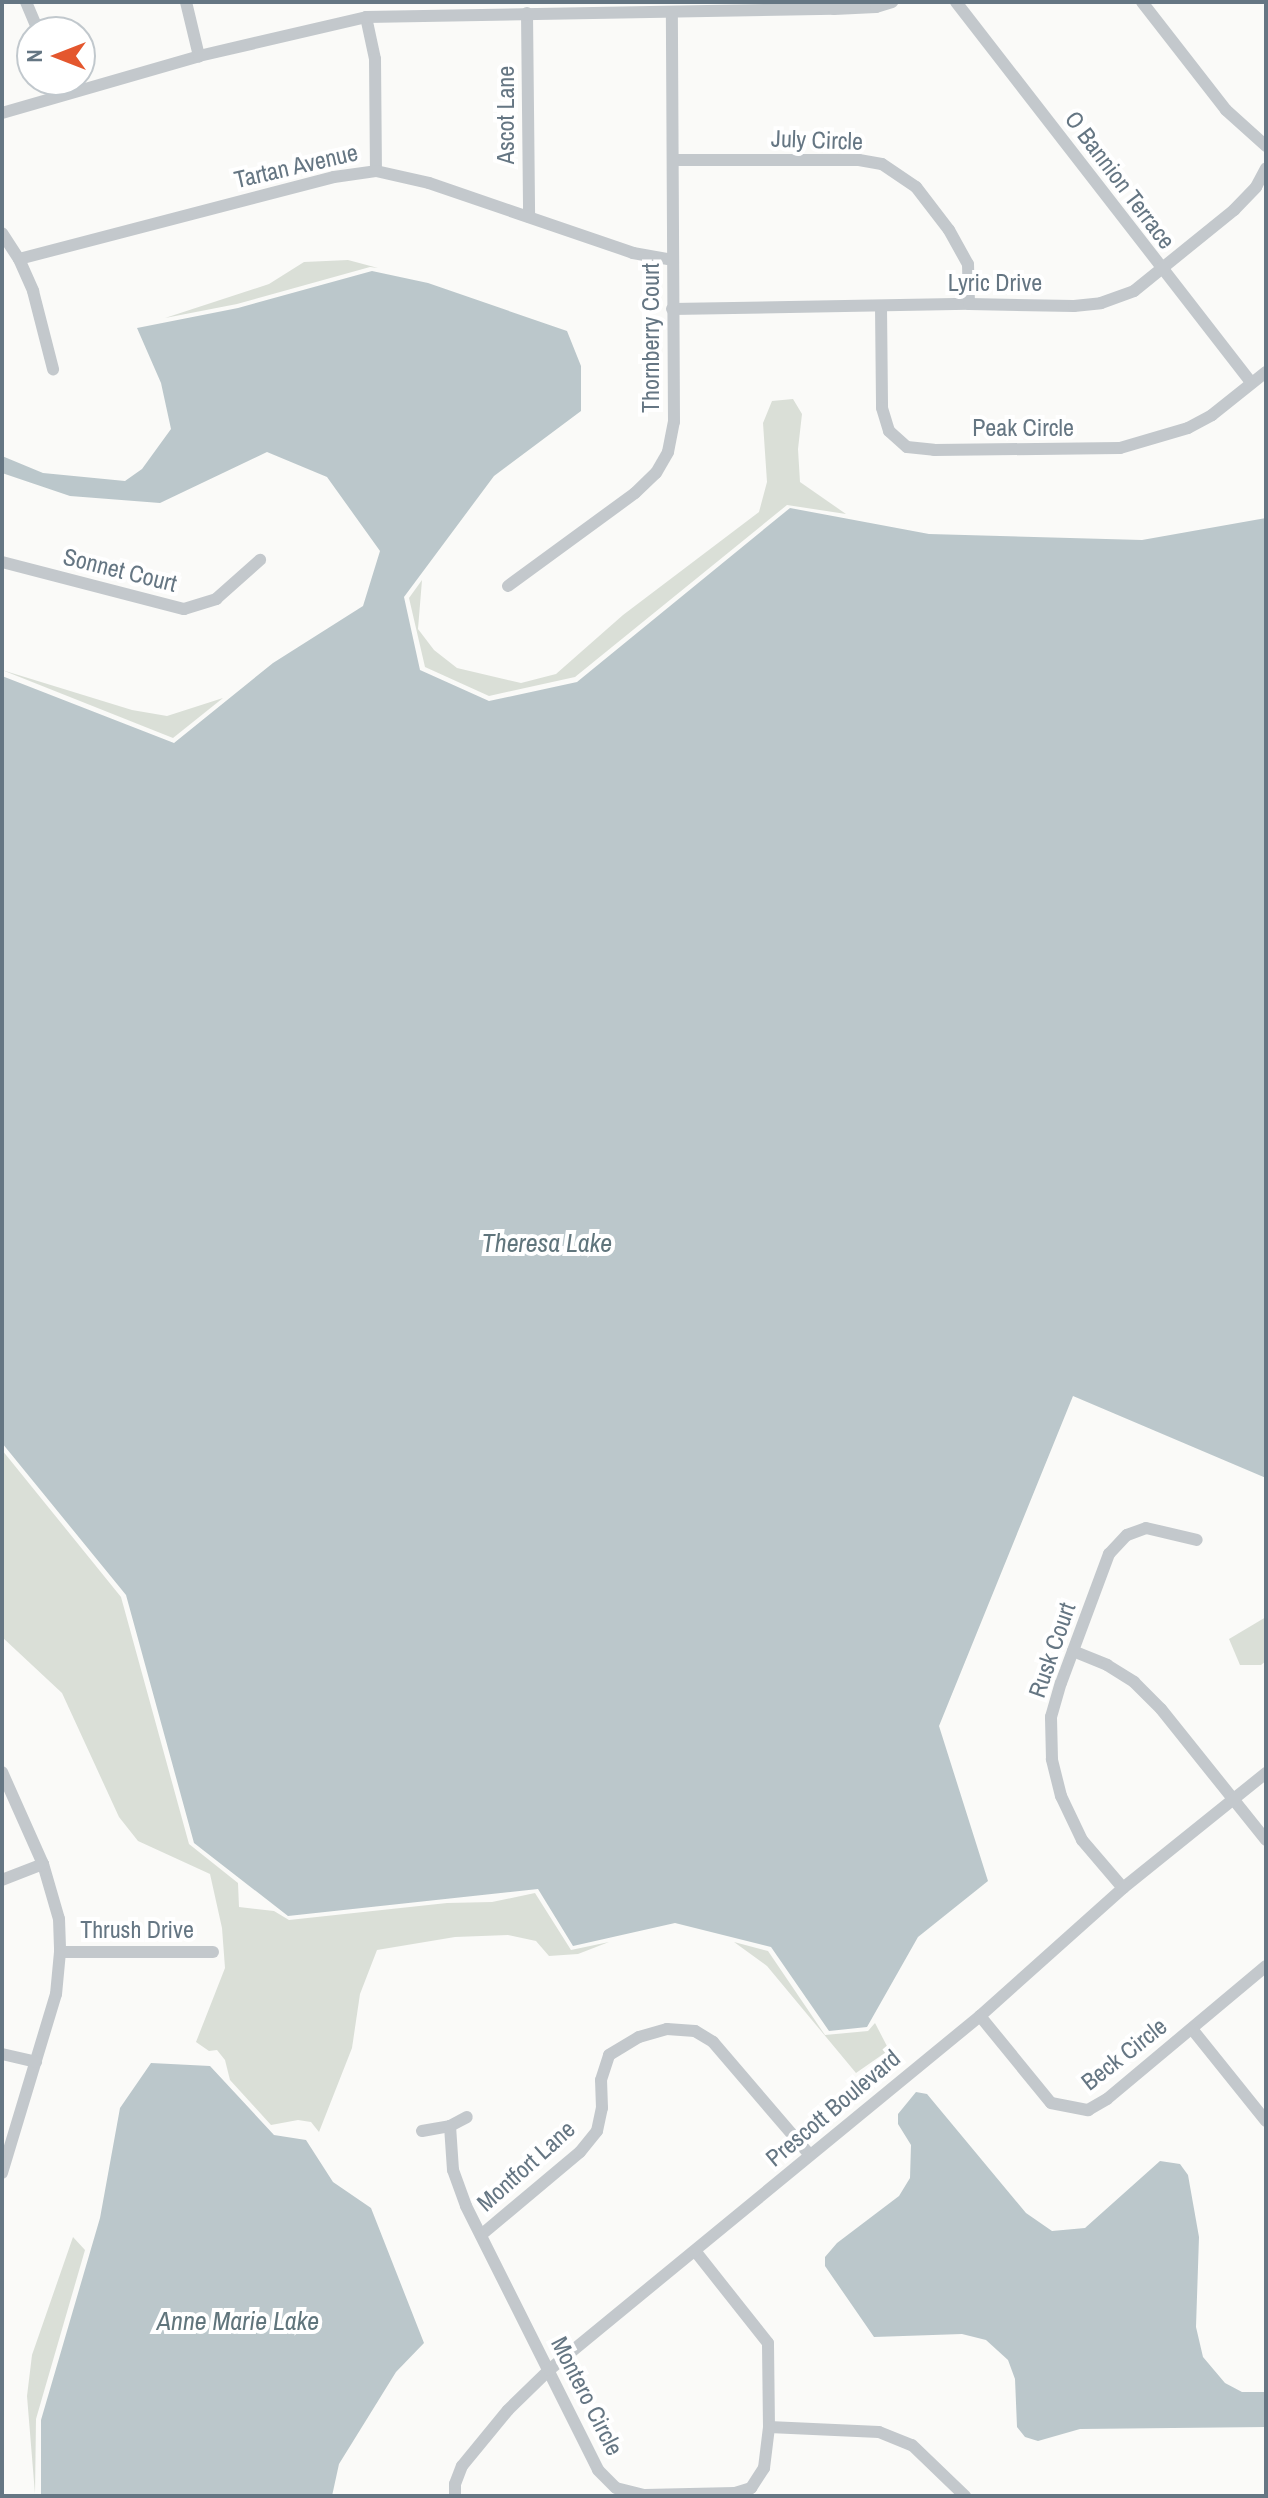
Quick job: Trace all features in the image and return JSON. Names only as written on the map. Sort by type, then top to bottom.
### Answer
[{"type":"street","points":[[186,2],[199,56]]},
{"type":"street","points":[[96,85],[199,56],[366,17],[834,9],[876,7],[892,2]]},
{"type":"street","name":"O Bannion Terrace","points":[[956,2],[1252,383]]},
{"type":"street","points":[[1148,4],[1226,110],[1266,146]]},
{"type":"street","name":"Ascot Lane","points":[[527,13],[529,217]]},
{"type":"street","name":"Thornberry Court","points":[[508,586],[656,473],[668,452],[674,422],[672,13]]},
{"type":"street","points":[[366,17],[375,59],[376,171]]},
{"type":"street","points":[[2,113],[57,96]]},
{"type":"street","name":"July Circle","points":[[673,160],[859,160],[882,164],[916,187],[949,230],[968,264],[969,304]]},
{"type":"street","name":"Lyric Drive","points":[[672,309],[969,304],[1074,306],[1101,303],[1134,291],[1234,210],[1256,187],[1266,168]]},
{"type":"street","name":"Tartan Avenue","points":[[19,259],[334,177],[376,171],[429,183],[633,253],[672,260]]},
{"type":"street","points":[[2,233],[19,259],[33,291],[53,369]]},
{"type":"street","name":"Peak Circle","points":[[881,307],[882,408],[889,431],[907,447],[934,450],[1120,448],[1188,428],[1212,415],[1266,372]]},
{"type":"street","name":"Sonnet Court","points":[[2,562],[184,609],[216,599],[260,560]]},
{"type":"street","name":"Rusk Court","points":[[1123,1888],[1082,1840],[1061,1796],[1052,1759],[1051,1717],[1109,1554],[1127,1535],[1146,1528],[1197,1540]]},
{"type":"street","points":[[1073,1651],[1107,1665],[1134,1682],[1236,1799],[1266,1840]]},
{"type":"street","points":[[2,1772],[43,1864],[59,1919],[60,1952],[56,1994],[2,2173]]},
{"type":"street","name":"Prescott Boulevard","points":[[455,2496],[455,2484],[462,2466],[508,2410],[549,2370],[980,2016],[1123,1888],[1266,1773]]},
{"type":"street","points":[[2,1880],[43,1864]]},
{"type":"street","name":"Thrush Drive","points":[[60,1952],[213,1952]]},
{"type":"street","name":"Beck Circle","points":[[980,2016],[1051,2103],[1071,2110],[1088,2110],[1107,2099],[1266,1966]]},
{"type":"street","name":"Montfort Lane","points":[[481,2235],[580,2152],[597,2131],[602,2108],[601,2080],[609,2055],[639,2037],[667,2029],[695,2031],[713,2042],[809,2154]]},
{"type":"street","points":[[1192,2029],[1266,2121]]},
{"type":"street","points":[[2,2054],[36,2062]]},
{"type":"street","points":[[422,2131],[450,2126],[467,2117]]},
{"type":"street","name":"Montero Circle","points":[[450,2126],[453,2170],[466,2206],[598,2470],[616,2488],[645,2495],[735,2493],[751,2488],[764,2468],[769,2427],[768,2343],[696,2252]]},
{"type":"street","points":[[769,2427],[879,2432],[912,2445],[965,2496]]},
{"type":"shaded area","points":[[348,260],[378,268],[370,267],[237,304],[165,318],[269,284],[304,262]]},
{"type":"shaded area","points":[[793,399],[802,414],[798,449],[800,482],[846,514],[787,505],[575,677],[489,696],[425,667],[409,598],[422,580],[418,629],[434,650],[457,668],[521,683],[556,674],[623,615],[759,512],[767,482],[763,423],[772,401]]},
{"type":"shaded area","points":[[2,670],[132,710],[167,716],[223,698],[173,738]]},
{"type":"shaded area","points":[[2,1450],[121,1597],[189,1844],[238,1883],[239,1907],[274,1911],[289,1920],[447,1903],[492,1902],[535,1893],[571,1950],[609,1942],[578,1954],[549,1956],[536,1941],[508,1935],[455,1937],[377,1950],[360,1994],[352,2048],[319,2132],[311,2122],[298,2120],[271,2125],[230,2080],[225,2060],[217,2050],[209,2051],[196,2042],[225,1968],[222,1928],[210,1874],[138,1841],[119,1817],[62,1693],[2,1637]]},
{"type":"shaded area","points":[[1266,1617],[1266,1661],[1261,1665],[1240,1665],[1229,1639]]},
{"type":"shaded area","points":[[734,1942],[768,1951],[825,2035],[868,2031],[875,2023],[889,2050],[856,2073],[767,1966]]},
{"type":"shaded area","points":[[73,2237],[85,2250],[36,2419],[35,2494],[27,2396],[32,2355]]},
{"type":"water","name":"Theresa Lake","points":[[372,271],[428,283],[567,331],[581,366],[581,411],[494,476],[404,597],[420,670],[489,701],[577,682],[790,508],[929,534],[1142,540],[1266,518],[1266,1478],[1073,1396],[939,1726],[988,1881],[918,1937],[867,2027],[829,2031],[771,1947],[675,1923],[573,1946],[538,1889],[288,1916],[194,1843],[126,1595],[2,1443],[2,676],[174,743],[273,663],[363,606],[380,551],[327,477],[267,452],[160,503],[70,496],[2,473],[2,456],[43,473],[125,481],[142,469],[171,429],[161,383],[137,328],[238,308]]},
{"type":"water","name":"Anne Marie Lake","points":[[151,2063],[210,2066],[274,2135],[306,2140],[333,2182],[371,2208],[424,2343],[396,2372],[339,2464],[332,2496],[41,2496],[41,2420],[100,2218],[120,2108]]},
{"type":"water","points":[[916,2092],[927,2094],[1026,2213],[1052,2231],[1085,2228],[1160,2161],[1180,2164],[1188,2175],[1199,2237],[1196,2327],[1203,2357],[1225,2383],[1242,2392],[1266,2392],[1266,2427],[1080,2429],[1038,2441],[1025,2437],[1017,2427],[1015,2379],[1008,2360],[986,2340],[962,2334],[874,2337],[825,2266],[825,2257],[837,2243],[899,2196],[910,2178],[911,2145],[898,2124],[898,2114]]}]
